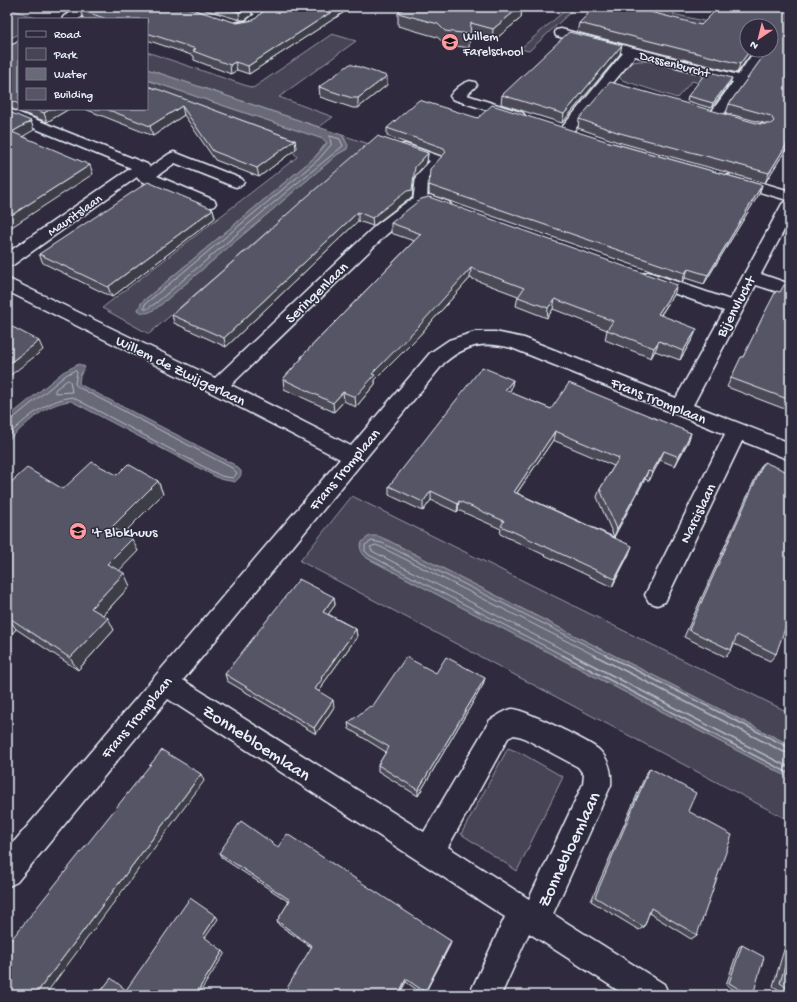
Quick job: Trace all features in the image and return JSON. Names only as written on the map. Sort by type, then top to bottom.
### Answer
[{"type":"street","points":[[70,18],[91,7]]},
{"type":"street","points":[[226,22],[243,26],[250,24],[262,15],[261,12],[247,7]]},
{"type":"street","name":"Dassenburcht","points":[[561,33],[741,80]]},
{"type":"street","name":"Dassenburcht","points":[[551,126],[573,133],[605,84],[632,52]]},
{"type":"street","points":[[716,115],[756,59]]},
{"type":"street","points":[[605,84],[620,88]]},
{"type":"street","points":[[470,85],[457,96],[529,120]]},
{"type":"street","points":[[701,111],[732,120]]},
{"type":"street","points":[[7,112],[148,169],[145,177],[208,203]]},
{"type":"street","name":"Mauritslaan","points":[[7,261],[148,169],[174,157],[236,182]]},
{"type":"street","points":[[716,175],[790,196]]},
{"type":"street","name":"Seringenlaan","points":[[217,387],[381,230],[414,204],[430,200],[459,210]]},
{"type":"street","name":"Bijenvlucht","points":[[681,408],[790,204]]},
{"type":"street","points":[[632,272],[734,308]]},
{"type":"street","points":[[751,277],[790,290]]},
{"type":"street","name":"Willem de Zwijgerlaan","points":[[7,284],[217,387],[354,457]]},
{"type":"street","name":"Frans Tromplaan","points":[[7,872],[437,358],[448,348],[468,339],[479,337],[498,338],[517,343],[790,452]]},
{"type":"street","name":"Narcislaan","points":[[657,595],[737,431]]},
{"type":"street","name":"Zonnebloemlaan","points":[[165,683],[653,995]]},
{"type":"street","name":"Zonnebloemlaan","points":[[430,852],[499,729],[512,722],[526,725],[588,758],[598,772],[597,786],[529,916]]},
{"type":"street","points":[[485,995],[529,916]]},
{"type":"lane","points":[[394,144],[438,160],[422,176],[420,203]]},
{"type":"green space","points":[[569,7],[576,7],[529,51],[520,49]]},
{"type":"green space","points":[[604,7],[664,7],[676,10],[673,14],[739,29],[739,42]]},
{"type":"green space","points":[[7,8],[36,18],[18,18],[18,34],[7,40]]},
{"type":"green space","points":[[332,34],[356,41],[279,97],[333,117],[319,127],[148,69],[148,52],[253,88]]},
{"type":"green space","points":[[651,61],[705,74],[725,90],[692,81],[677,98],[622,80],[618,76],[629,63]]},
{"type":"green space","points":[[148,80],[323,139],[327,142],[315,157],[142,302],[138,310],[158,307],[338,154],[347,149],[345,139],[342,135],[372,145],[320,186],[149,334],[102,308],[297,157],[292,150],[148,95]]},
{"type":"green space","points":[[352,496],[790,713],[790,745],[387,540],[371,537],[364,540],[360,547],[367,558],[790,778],[790,821],[300,561]]},
{"type":"green space","points":[[508,748],[521,753],[563,777],[517,871],[461,834]]},
{"type":"water","points":[[148,69],[342,135],[348,145],[347,149],[338,154],[158,307],[146,313],[138,310],[142,302],[315,157],[327,143],[323,139],[148,80]]},
{"type":"water","points":[[79,364],[85,367],[80,376],[79,384],[235,465],[241,471],[240,477],[235,482],[220,479],[71,401],[44,410],[7,441],[7,418],[63,372]]},
{"type":"water","points":[[370,536],[378,536],[387,540],[790,745],[790,778],[367,558],[362,552],[361,546],[363,541]]},
{"type":"building","points":[[86,7],[185,7],[237,23],[254,20],[268,7],[339,7],[248,66],[235,62],[230,65],[193,51],[196,49],[148,33],[148,18],[104,18],[80,10]]},
{"type":"building","points":[[222,7],[250,7],[239,12]]},
{"type":"building","points":[[406,7],[520,7],[493,29],[471,23],[470,34],[445,31],[438,24],[398,13]]},
{"type":"building","points":[[595,7],[631,7],[701,25],[719,7],[790,7],[790,139],[769,173],[620,133],[579,119],[610,82],[760,124],[771,124],[774,121],[771,116],[729,104],[762,58],[779,58],[779,18],[739,18],[739,58],[744,58],[740,64],[579,23]]},
{"type":"building","points":[[569,32],[622,45],[564,114],[502,95]]},
{"type":"building","points":[[18,40],[18,104],[7,99],[7,46],[16,43]]},
{"type":"building","points":[[350,64],[387,76],[358,98],[352,98],[319,87]]},
{"type":"building","points":[[707,71],[732,78],[713,103],[688,96]]},
{"type":"building","points":[[148,86],[295,140],[257,168],[213,151],[182,106],[150,126],[109,110],[148,110]]},
{"type":"building","points":[[419,100],[478,118],[492,105],[609,142],[762,185],[708,275],[688,269],[685,273],[429,185],[430,169],[446,152],[444,148],[387,128]]},
{"type":"building","points":[[36,110],[49,110],[44,113]]},
{"type":"building","points":[[7,111],[31,121],[12,132],[90,165],[7,218]]},
{"type":"building","points":[[377,136],[428,153],[415,167],[412,190],[407,191],[372,218],[358,212],[224,338],[172,315],[244,253]]},
{"type":"building","points":[[148,182],[213,209],[108,287],[39,254]]},
{"type":"building","points":[[429,197],[677,285],[658,314],[697,329],[683,351],[659,341],[654,348],[607,330],[613,321],[555,299],[548,308],[518,297],[524,288],[471,268],[418,327],[372,374],[375,375],[355,397],[343,392],[333,403],[283,379],[303,357],[301,357],[421,234],[391,223],[421,199]]},
{"type":"building","points":[[784,285],[790,287],[790,400],[731,378],[776,291],[780,292]]},
{"type":"building","points":[[7,324],[39,341],[7,365]]},
{"type":"building","points":[[482,367],[513,380],[505,390],[551,409],[569,383],[691,433],[679,457],[664,451],[652,472],[648,471],[617,529],[600,489],[619,458],[555,431],[514,492],[632,546],[615,579],[501,526],[504,521],[459,501],[458,504],[431,491],[423,502],[389,486]]},
{"type":"building","points":[[92,462],[117,475],[128,464],[158,481],[112,527],[132,539],[107,564],[124,573],[91,608],[108,618],[70,658],[8,617],[7,618],[7,486],[27,468],[63,489]]},
{"type":"building","points":[[764,462],[790,473],[790,614],[776,654],[737,635],[731,650],[689,630]]},
{"type":"building","points":[[299,579],[334,597],[323,612],[356,629],[321,678],[322,679],[315,689],[333,700],[314,728],[225,674]]},
{"type":"building","points":[[406,657],[436,673],[446,657],[485,678],[418,790],[378,765],[389,747],[348,723],[370,706],[372,707]]},
{"type":"building","points":[[162,750],[201,774],[35,995],[7,995],[7,945]]},
{"type":"building","points":[[650,768],[696,793],[688,811],[732,835],[697,935],[651,908],[644,927],[595,897]]},
{"type":"building","points":[[241,821],[278,847],[287,834],[451,941],[425,992],[406,979],[398,995],[283,995],[312,946],[277,921],[290,900],[219,853]]},
{"type":"building","points":[[190,898],[216,916],[203,936],[223,951],[195,995],[98,995],[111,978],[126,990]]},
{"type":"building","points":[[742,945],[764,957],[753,995],[749,995],[729,983]]},
{"type":"building","points":[[790,949],[790,990],[780,983]]},
{"type":"place","name":"Willem Farelschool","points":[[450,42]]},
{"type":"place","name":"'t Blokhuus","points":[[78,531]]}]
